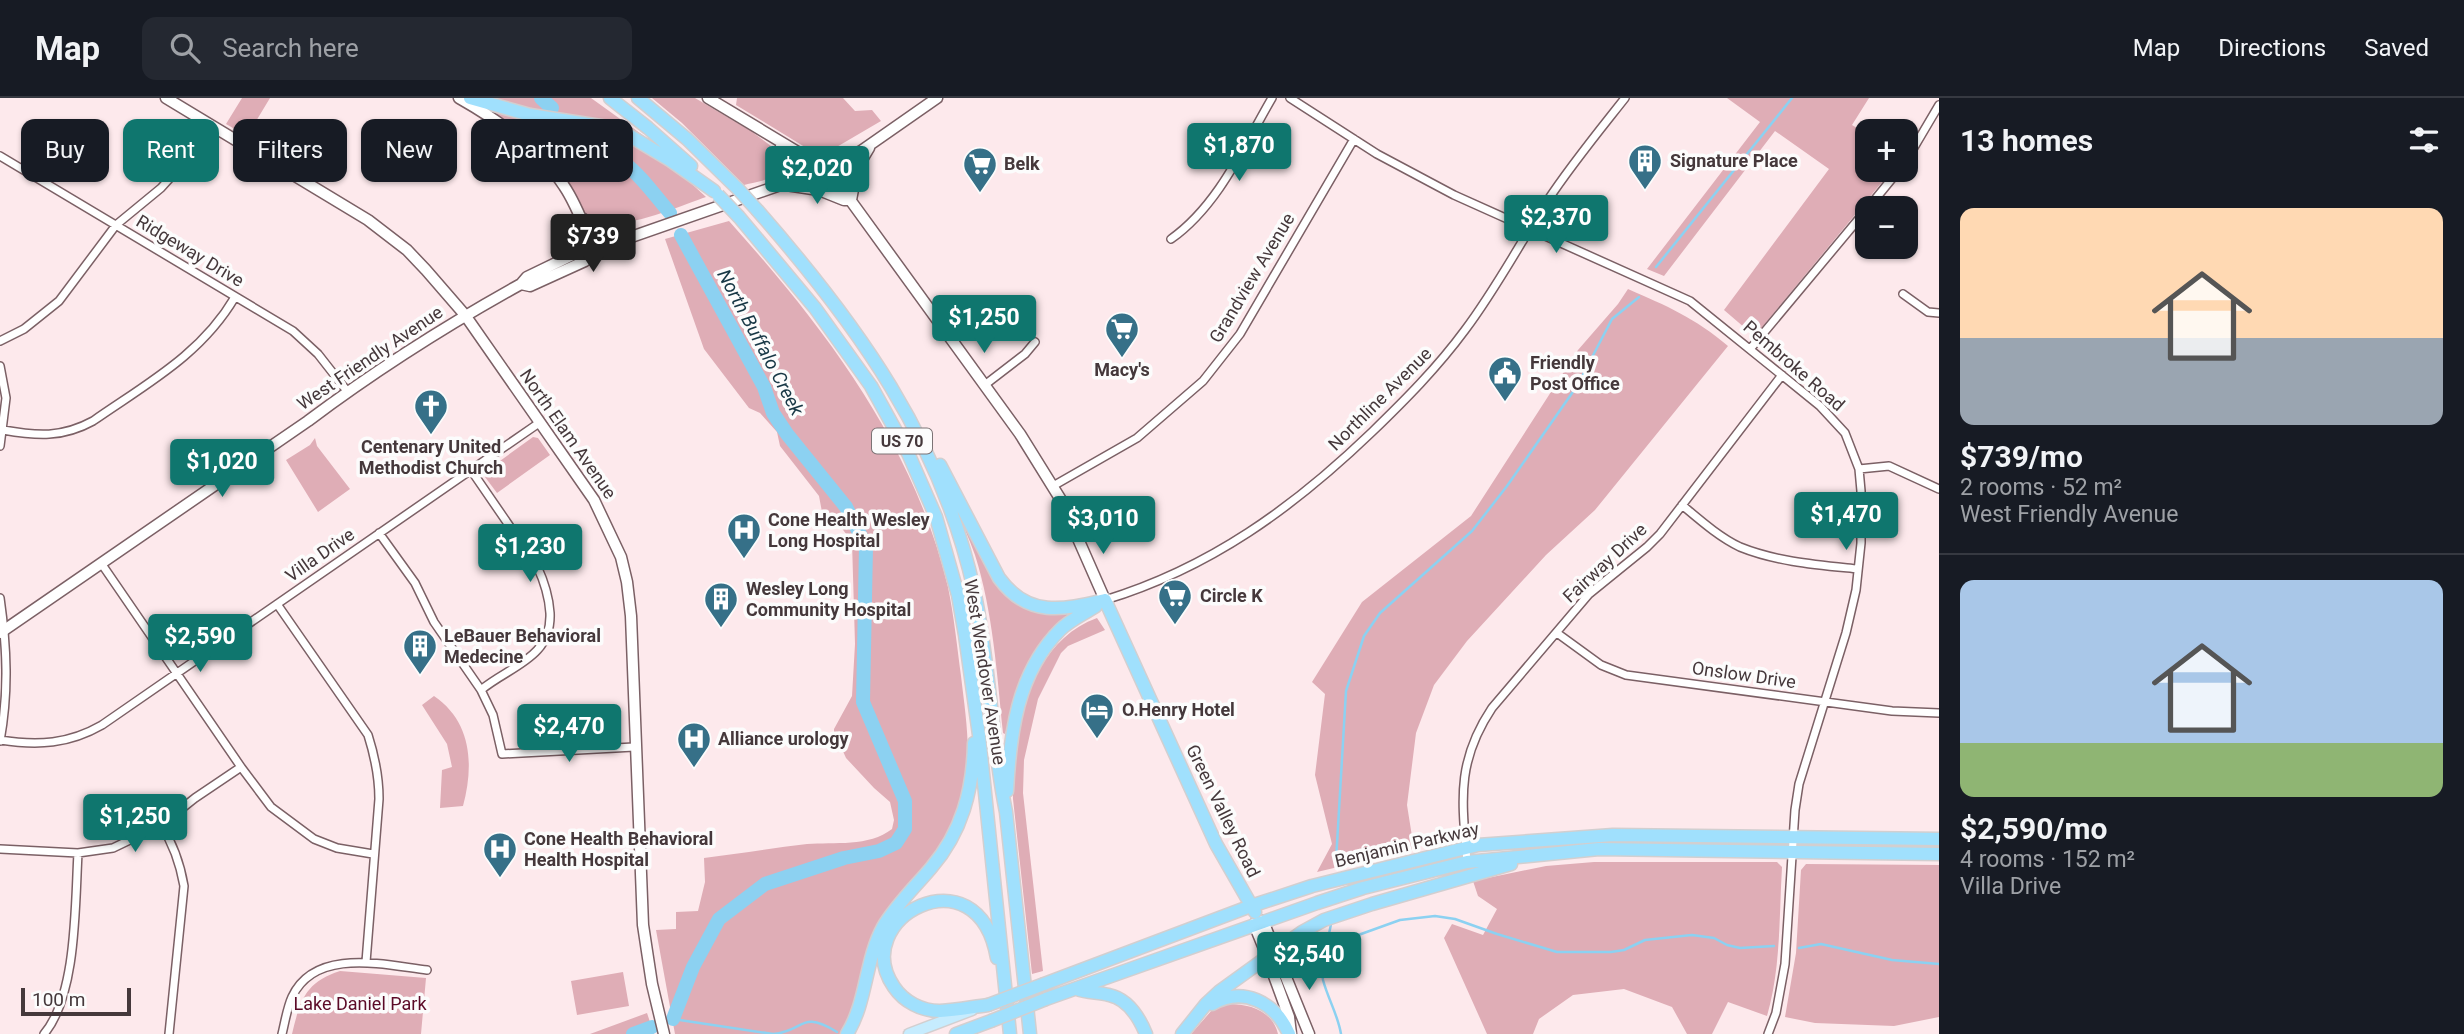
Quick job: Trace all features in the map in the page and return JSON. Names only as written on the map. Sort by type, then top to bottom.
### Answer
[{"type":"highway","points":[[470,98],[553,119]]},
{"type":"highway","name":"West Wendover Avenue","points":[[610,98],[675,151],[739,217],[787,272],[871,386],[908,453],[936,517],[951,568],[965,635],[991,838],[1010,1034]]},
{"type":"highway","name":"West Wendover Avenue","points":[[638,98],[687,139],[738,189],[798,257],[851,325],[887,378],[914,425],[955,522],[974,589],[981,627],[1006,812],[1031,1033]]},
{"type":"highway","points":[[633,138],[716,193]]},
{"type":"highway","points":[[914,425],[923,433],[1007,590],[1035,607],[1049,610],[1068,609],[1105,600]]},
{"type":"highway","points":[[1006,812],[1010,747],[1018,706],[1026,684],[1048,644],[1060,629],[1105,600]]},
{"type":"highway","name":"Green Valley Road","points":[[1105,600],[1212,834],[1259,922]]},
{"type":"highway","points":[[847,1034],[857,1014],[871,957],[883,927],[943,853],[961,820],[973,766],[974,707]]},
{"type":"highway","name":"Benjamin Parkway","points":[[988,1004],[1312,886],[1466,848],[1523,840],[1613,835],[1939,839]]},
{"type":"highway","name":"Benjamin Parkway","points":[[962,1031],[1259,922],[1363,888],[1467,862],[1599,849],[1939,854]]},
{"type":"highway","points":[[1182,1034],[1220,991],[1302,932],[1324,920],[1548,854]]},
{"type":"highway","points":[[988,1004],[931,1010],[913,1004],[898,993],[888,975],[885,955],[893,929],[908,912],[925,903],[938,901],[958,904],[974,911],[992,938],[1005,993]]},
{"type":"highway","points":[[1077,989],[1087,993],[1110,995],[1121,1000],[1135,1012],[1146,1034]]},
{"type":"highway","points":[[1191,1023],[1220,999],[1238,995],[1269,1008],[1281,1019],[1290,1034]]},
{"type":"main road","name":"North Elam Avenue","points":[[166,98],[201,119]]},
{"type":"main road","points":[[459,98],[494,119]]},
{"type":"main road","name":"Green Valley Road","points":[[708,98],[725,102],[777,140],[826,169],[851,200],[1020,434],[1053,486],[1105,600]]},
{"type":"main road","name":"West Friendly Avenue","points":[[2,631],[308,421],[347,391],[465,315],[521,284],[527,276],[583,250],[594,250],[826,169],[872,144],[937,98]]},
{"type":"main road","name":"North Elam Avenue","points":[[219,130],[377,226],[417,260],[465,315],[594,500],[621,558],[627,582],[631,616],[643,925],[652,984],[664,1034]]},
{"type":"main road","points":[[777,140],[792,164],[790,174],[782,185],[820,190],[844,200],[851,200],[857,168],[872,144]]},
{"type":"main road","points":[[561,182],[594,250]]},
{"type":"main road","points":[[579,215],[599,230],[630,237]]},
{"type":"main road","name":"Green Valley Road","points":[[1259,922],[1309,1034]]},
{"type":"main road","name":"Green Valley Road","points":[[1275,962],[1290,1034]]},
{"type":"main road","name":"Benjamin Parkway","points":[[909,1034],[988,1004]]},
{"type":"main road","name":"Benjamin Parkway","points":[[947,1034],[962,1031]]},
{"type":"street","points":[[1171,239],[1190,222],[1230,172],[1272,98]]},
{"type":"street","name":"Pembroke Road","points":[[1290,98],[1398,166],[1454,195],[1690,301],[1820,406],[1838,425],[1854,452],[1859,469],[1861,543],[1858,569],[1846,633],[1799,783],[1782,988],[1768,1034]]},
{"type":"street","name":"Northline Avenue","points":[[1105,600],[1130,593],[1218,552],[1286,508],[1317,483],[1429,375],[1472,321],[1552,194],[1625,98]]},
{"type":"street","points":[[1918,141],[1939,105]]},
{"type":"street","name":"Grandview Avenue","points":[[1053,486],[1137,438],[1203,381],[1240,334],[1354,139]]},
{"type":"street","name":"Ridgeway Drive","points":[[0,156],[293,331],[318,354],[347,391]]},
{"type":"street","points":[[0,341],[24,329],[59,300],[116,225],[166,182]]},
{"type":"street","points":[[1878,196],[1889,182]]},
{"type":"street","points":[[1751,348],[1855,223]]},
{"type":"street","points":[[1903,294],[1928,312],[1939,313]]},
{"type":"street","points":[[3,430],[31,435],[56,435],[79,429],[93,421],[193,351],[216,327],[235,297]]},
{"type":"street","points":[[986,384],[1025,354],[1035,341]]},
{"type":"street","points":[[0,366],[6,398],[0,446]]},
{"type":"street","name":"Fairway Drive","points":[[1467,862],[1462,792],[1464,774],[1479,727],[1588,594],[1647,547],[1782,375]]},
{"type":"street","name":"Villa Drive","points":[[0,741],[43,744],[75,738],[102,725],[539,423]]},
{"type":"street","points":[[1859,469],[1889,466],[1903,470],[1939,489]]},
{"type":"street","points":[[471,470],[537,566],[546,587],[550,608],[549,630],[543,644],[529,658],[481,690]]},
{"type":"street","points":[[1682,505],[1719,535],[1739,546],[1805,563],[1858,569]]},
{"type":"street","points":[[379,533],[418,588],[434,622],[481,690],[493,715],[502,754],[634,747]]},
{"type":"street","points":[[101,563],[271,807],[314,839],[337,848],[373,854]]},
{"type":"street","points":[[0,598],[8,689],[0,741]]},
{"type":"street","points":[[277,604],[368,736],[379,777],[366,962]]},
{"type":"street","name":"Onslow Drive","points":[[1557,633],[1601,665],[1626,675],[1916,714],[1939,713]]},
{"type":"street","points":[[0,849],[78,853],[113,848],[161,825],[241,767]]},
{"type":"street","points":[[161,825],[174,848],[184,886],[169,1034]]},
{"type":"street","points":[[44,1034],[58,1013],[66,981],[75,910],[78,853]]},
{"type":"street","points":[[282,1034],[291,998],[301,982],[317,972],[334,966],[366,962],[427,971]]},
{"type":"green space","points":[[242,98],[270,98],[257,119],[233,119],[233,128],[226,124]]},
{"type":"green space","points":[[488,98],[591,98],[620,119],[564,119]]},
{"type":"green space","points":[[652,98],[695,98],[751,131],[783,155],[782,169],[766,180],[744,185],[682,123]]},
{"type":"green space","points":[[737,98],[843,98],[855,111],[872,110],[881,121],[823,155],[813,152],[736,105]]},
{"type":"green space","points":[[1727,98],[1869,98],[1852,125],[1855,127],[1855,182],[1882,182],[1870,196],[1855,196],[1855,215],[1758,332],[1752,334],[1724,310],[1829,169],[1775,131],[1664,276],[1647,269],[1760,122]]},
{"type":"green space","points":[[491,110],[528,119],[500,119]]},
{"type":"green space","points":[[633,128],[655,144],[633,138]]},
{"type":"green space","points":[[633,145],[673,168],[706,197],[646,218],[612,224],[598,222],[585,212],[568,182],[633,182]]},
{"type":"green space","points":[[729,221],[832,346],[889,437],[913,485],[933,535],[948,587],[955,631],[968,742],[967,775],[960,807],[936,851],[884,915],[871,944],[853,1005],[841,1034],[675,1034],[656,930],[676,929],[676,912],[698,911],[705,882],[704,858],[807,844],[873,839],[892,829],[894,820],[890,802],[846,758],[842,749],[834,749],[834,729],[852,696],[855,644],[852,542],[835,519],[822,512],[819,496],[780,446],[777,432],[760,413],[749,408],[704,349],[665,239]]},
{"type":"green space","points":[[1628,289],[1692,320],[1728,346],[1595,510],[1546,555],[1467,641],[1434,685],[1416,733],[1407,805],[1414,849],[1317,872],[1332,844],[1315,775],[1325,694],[1312,682],[1362,602],[1471,516],[1578,350]]},
{"type":"green space","points":[[533,437],[538,438],[550,455],[497,493],[485,477],[486,471]]},
{"type":"green space","points":[[315,438],[317,446],[350,489],[318,512],[286,460],[310,445]]},
{"type":"green space","points":[[954,504],[987,567],[1015,600],[1033,610],[1055,614],[1081,610],[1061,626],[1011,715],[1005,734],[986,599],[975,555]]},
{"type":"green space","points":[[1097,618],[1105,630],[1068,646],[1061,653],[1038,699],[1024,760],[1023,793],[1043,971],[1032,974],[1013,799],[1016,747],[1028,694],[1040,669],[1054,648],[1073,630]]},
{"type":"green space","points":[[434,696],[456,718],[467,745],[469,760],[463,806],[440,808],[442,770],[452,767],[447,744],[422,705]]},
{"type":"green space","points":[[1594,862],[1777,862],[1782,867],[1779,942],[1767,1016],[1728,1002],[1712,1034],[1687,1034],[1672,1007],[1624,989],[1573,995],[1539,1019],[1533,1034],[1487,1034],[1444,938],[1452,924],[1483,935],[1497,909],[1478,896],[1473,881],[1546,866]]},
{"type":"green space","points":[[1806,864],[1939,865],[1939,1017],[1894,1026],[1815,1023],[1785,1017],[1796,953],[1801,870]]},
{"type":"green space","name":"Lake Daniel Park","points":[[340,971],[426,978],[421,1034],[292,1034],[306,994],[319,981]]},
{"type":"green space","points":[[623,972],[629,1006],[577,1015],[571,981]]},
{"type":"green space","points":[[1224,1004],[1257,1009],[1270,1019],[1278,1034],[1191,1034],[1212,1010]]},
{"type":"green space","points":[[647,1013],[654,1034],[590,1034]]},
{"type":"waterway","name":"North Buffalo Creek","points":[[541,98],[552,108]]},
{"type":"waterway","points":[[1656,267],[1792,98]]},
{"type":"waterway","name":"North Buffalo Creek","points":[[633,171],[670,213]]},
{"type":"waterway","name":"North Buffalo Creek","points":[[673,1019],[693,967],[719,919],[765,884],[844,858],[879,851],[896,843],[905,829],[905,801],[863,702],[866,546],[846,507],[773,413],[764,387],[681,235]]},
{"type":"waterway","points":[[1336,861],[1346,691],[1364,636],[1380,613],[1472,531],[1577,386],[1612,319],[1639,297]]},
{"type":"waterway","points":[[1329,940],[1350,938],[1400,920],[1435,916],[1455,919],[1557,952],[1611,952],[1624,950],[1645,940],[1692,935],[1714,938],[1740,948],[1774,946]]},
{"type":"waterway","points":[[1331,924],[1322,973],[1341,1034]]},
{"type":"waterway","points":[[1799,948],[1821,944],[1892,960],[1939,964]]},
{"type":"waterway","points":[[673,1019],[773,1034],[815,1022],[837,1032]]},
{"type":"waterway","name":"North Buffalo Creek","points":[[633,1034],[652,1027]]},
{"type":"place","name":"Signature Place","points":[[1645,191]]},
{"type":"place","name":"Belk","points":[[980,194]]},
{"type":"place","name":"Macy's","points":[[1122,359]]},
{"type":"place","name":"Friendly Post Office","points":[[1505,403]]},
{"type":"place","name":"Centenary United Methodist Church","points":[[431,436]]},
{"type":"place","name":"Cone Health Wesley Long Hospital","points":[[744,560]]},
{"type":"place","name":"Circle K","points":[[1175,626]]},
{"type":"place","name":"Wesley Long Community Hospital","points":[[721,629]]},
{"type":"place","name":"LeBauer Behavioral Medecine","points":[[420,676]]},
{"type":"place","name":"O.Henry Hotel","points":[[1097,740]]},
{"type":"place","name":"Alliance urology","points":[[694,769]]},
{"type":"place","name":"Cone Health Behavioral Health Hospital","points":[[500,879]]}]
